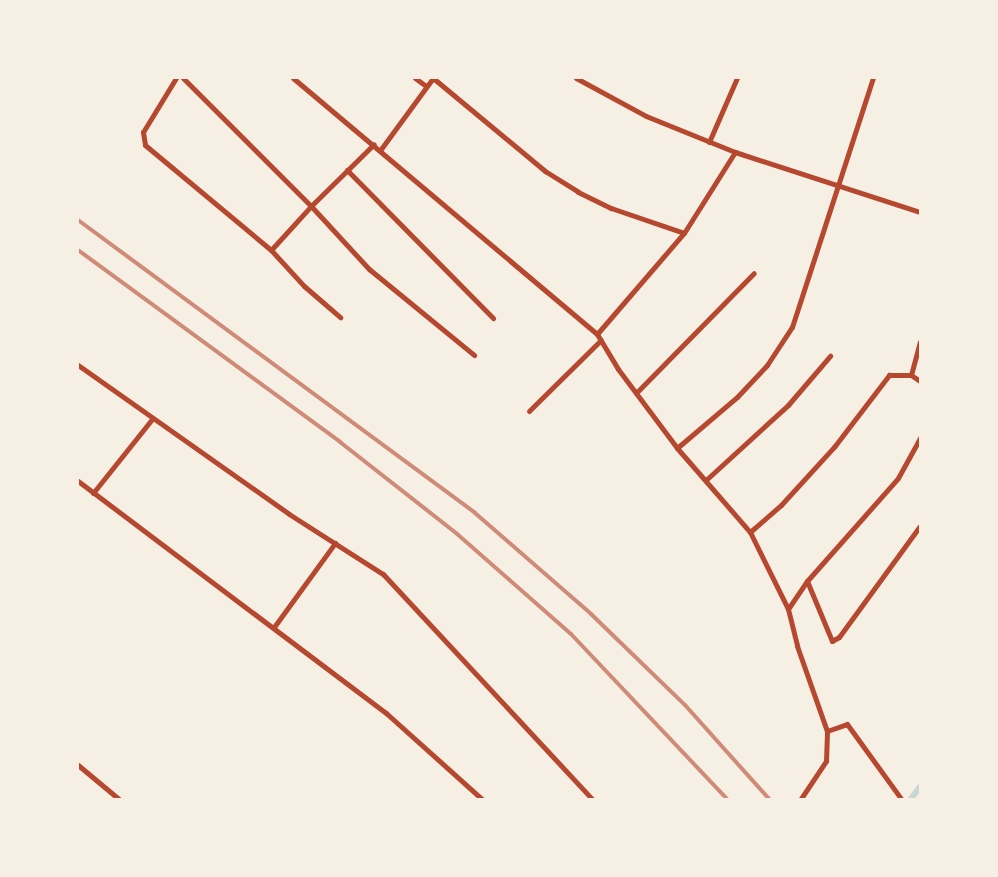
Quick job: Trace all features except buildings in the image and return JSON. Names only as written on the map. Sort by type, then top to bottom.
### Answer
[{"type":"street","points":[[176,78],[142,132],[145,145],[271,250],[304,286],[340,317]]},
{"type":"street","points":[[183,78],[311,206],[369,269],[474,355]]},
{"type":"street","points":[[293,78],[381,149],[597,334],[636,393],[677,448],[707,479],[750,532],[788,609],[797,646],[827,731],[826,761],[800,800]]},
{"type":"street","points":[[414,78],[426,86]]},
{"type":"street","points":[[381,149],[433,78],[545,171],[578,192],[611,208],[684,232]]},
{"type":"street","points":[[576,78],[646,116],[735,152],[920,212]]},
{"type":"street","points":[[710,142],[736,78]]},
{"type":"street","points":[[677,448],[736,397],[767,365],[792,327],[873,78]]},
{"type":"street","points":[[271,250],[311,206],[374,144]]},
{"type":"street","points":[[597,334],[684,232],[735,152]]},
{"type":"street","points":[[347,170],[493,318]]},
{"type":"street","points":[[636,393],[754,273]]},
{"type":"street","points":[[529,411],[601,340]]},
{"type":"street","points":[[911,375],[920,342]]},
{"type":"street","points":[[707,479],[788,405],[830,356]]},
{"type":"street","points":[[78,365],[152,419],[383,574],[593,800]]},
{"type":"street","points":[[750,532],[781,505],[834,448],[889,374],[911,375],[920,381]]},
{"type":"street","points":[[93,494],[152,419]]},
{"type":"street","points":[[788,609],[807,581],[898,478],[920,438]]},
{"type":"street","points":[[78,481],[386,713],[483,800]]},
{"type":"street","points":[[807,581],[832,641],[839,637],[920,526]]},
{"type":"street","points":[[274,627],[335,543]]},
{"type":"street","points":[[827,731],[847,724],[902,800]]},
{"type":"street","points":[[78,765],[120,800]]},
{"type":"waterway","points":[[910,800],[920,787]]},
{"type":"railway","points":[[78,220],[475,513],[591,614],[685,705],[770,800]]},
{"type":"railway","points":[[78,250],[340,442],[456,533],[571,634],[728,800]]}]
